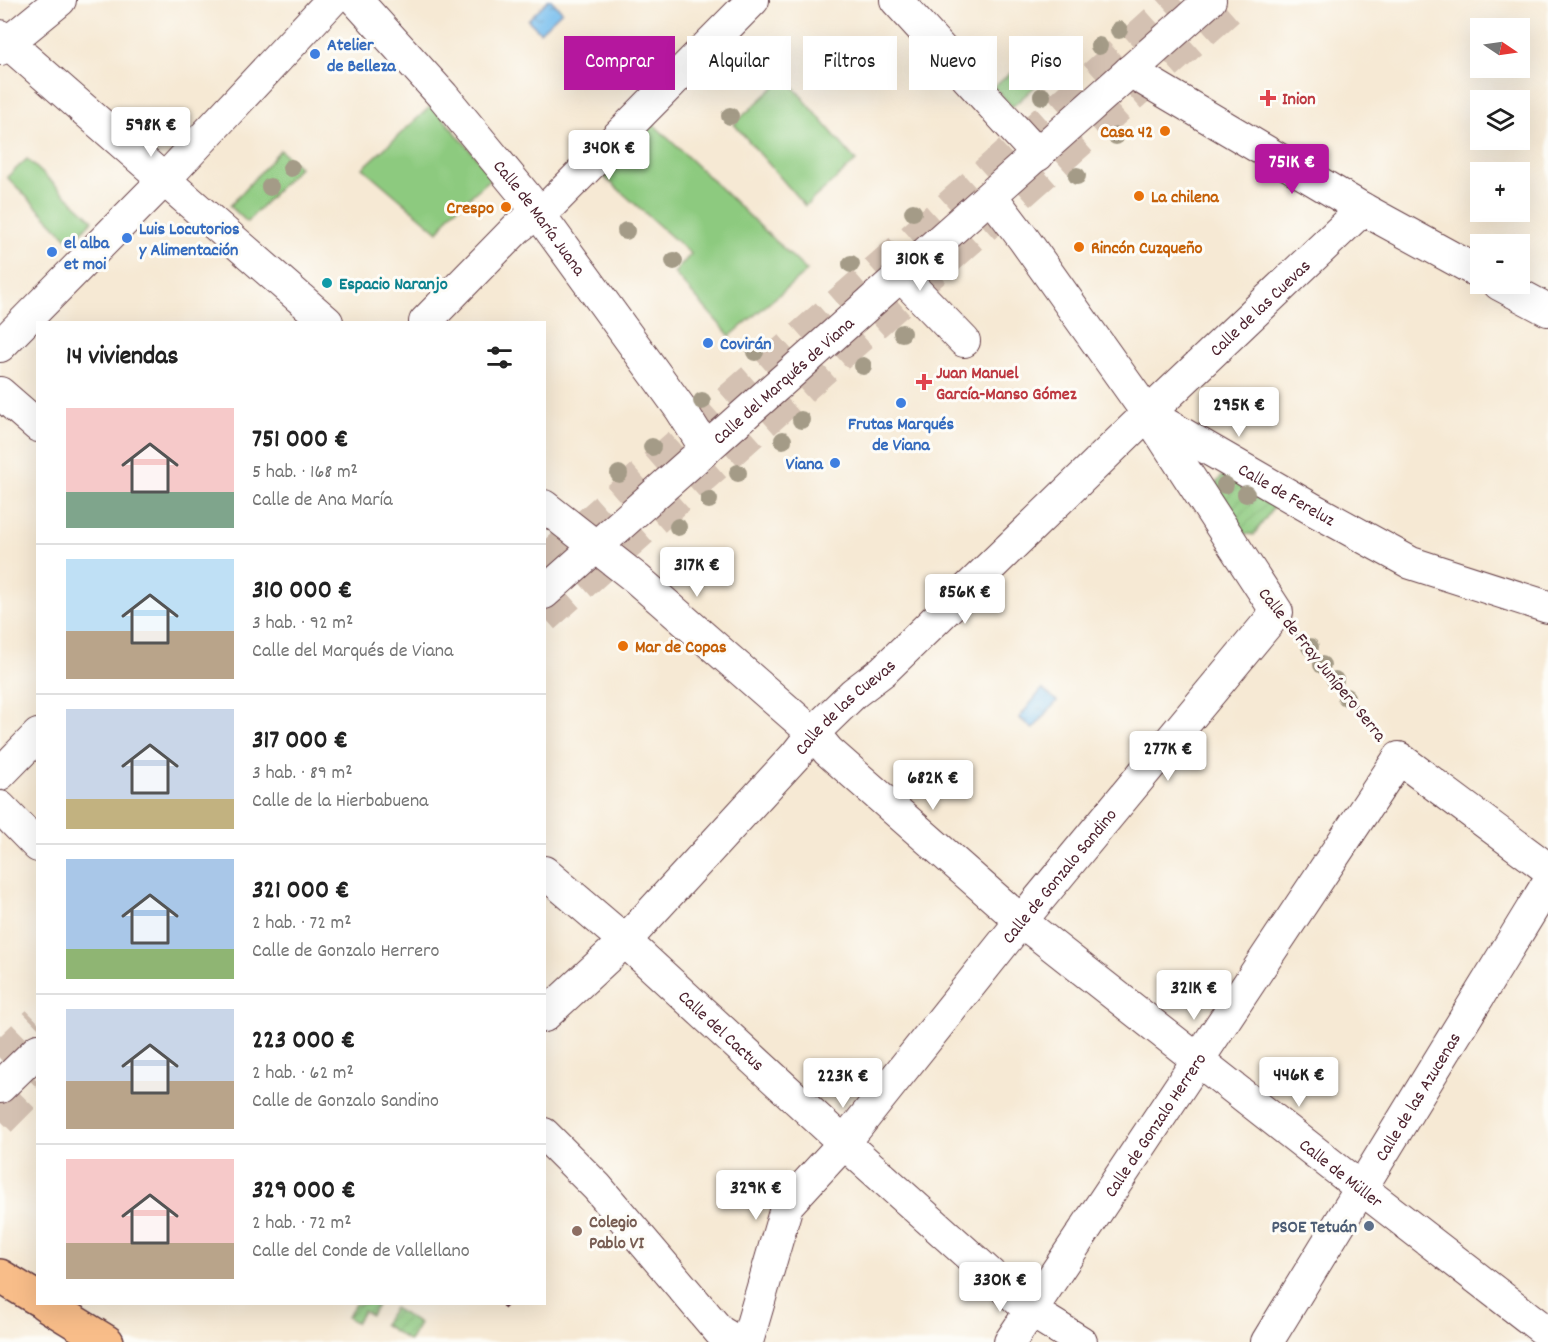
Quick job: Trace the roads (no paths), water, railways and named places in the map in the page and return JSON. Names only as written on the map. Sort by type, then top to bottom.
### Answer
[{"type":"main road","points":[[0,1276],[36,1298]]},
{"type":"main road","points":[[64,1308],[106,1342]]},
{"type":"street","points":[[60,0],[3,42],[326,321]]},
{"type":"street","points":[[0,346],[164,180],[332,0]]},
{"type":"street","name":"Calle de María Juana","points":[[356,0],[443,96],[538,213],[680,408],[706,449]]},
{"type":"street","points":[[426,321],[517,228],[553,202],[753,0]]},
{"type":"street","points":[[896,0],[1038,154]]},
{"type":"street","name":"Calle del Marqués de Viana","points":[[546,591],[1210,0]]},
{"type":"street","points":[[1130,71],[1363,208],[1470,267]]},
{"type":"street","name":"Calle de Fereluz","points":[[991,196],[1148,414],[1411,563],[1548,607]]},
{"type":"street","name":"Calle de las Cuevas","points":[[546,1014],[625,941],[795,756],[813,733],[854,693],[883,671],[1363,208]]},
{"type":"street","points":[[901,276],[964,341]]},
{"type":"street","points":[[1518,294],[1548,310]]},
{"type":"street","points":[[0,393],[36,424]]},
{"type":"street","name":"Calle de Fray Junípero Serra","points":[[1148,414],[1277,612]]},
{"type":"street","name":"Calle de Müller","points":[[546,508],[637,579],[813,733],[828,751],[1021,921],[1548,1333]]},
{"type":"street","name":"Calle de Gonzalo Sandino","points":[[747,1342],[787,1205],[844,1143],[1021,921],[1277,612]]},
{"type":"street","points":[[0,774],[36,737]]},
{"type":"street","name":"Calle de Fray Junípero Serra","points":[[1399,758],[1548,868]]},
{"type":"street","name":"Calle de Gonzalo Herrero","points":[[1010,1342],[1399,758]]},
{"type":"street","points":[[0,807],[36,844]]},
{"type":"street","name":"Calle del Cactus","points":[[546,874],[625,941],[1031,1311],[1081,1342]]},
{"type":"street","name":"Calle de las Azucenas","points":[[1268,1342],[1548,883]]},
{"type":"street","points":[[0,1087],[36,1052]]},
{"type":"street","points":[[546,1136],[597,1187],[720,1332],[737,1342]]},
{"type":"water","points":[[548,0],[551,0],[562,11],[540,32],[528,20]]},
{"type":"water","points":[[1042,689],[1057,701],[1033,729],[1019,718]]},
{"type":"tunnel","points":[[546,561],[937,218],[1180,0]]},
{"type":"tunnel","points":[[546,615],[1238,0]]},
{"type":"tunnel","points":[[0,1059],[36,1024]]},
{"type":"tunnel","points":[[0,1120],[36,1084]]},
{"type":"place","name":"Atelier de Belleza","points":[[315,54]]},
{"type":"place","name":"Inion","points":[[1268,98]]},
{"type":"place","name":"Casa 42","points":[[1165,131]]},
{"type":"place","name":"La chilena","points":[[1139,196]]},
{"type":"place","name":"Crespo","points":[[506,207]]},
{"type":"place","name":"Luis Locutorios y Alimentación","points":[[127,238]]},
{"type":"place","name":"Rincón Cuzqueño","points":[[1079,247]]},
{"type":"place","name":"el alba et moi","points":[[52,252]]},
{"type":"place","name":"Espacio Naranjo","points":[[327,283]]},
{"type":"place","name":"Covirán","points":[[708,343]]},
{"type":"place","name":"Juan Manuel García-Manso Gómez","points":[[924,382]]},
{"type":"place","name":"Frutas Marqués de Viana","points":[[901,403]]},
{"type":"place","name":"Viana","points":[[835,463]]},
{"type":"place","name":"Mar de Copas","points":[[623,646]]},
{"type":"place","name":"PSOE Tetuán","points":[[1369,1226]]},
{"type":"place","name":"Colegio Pablo VI","points":[[577,1231]]}]
